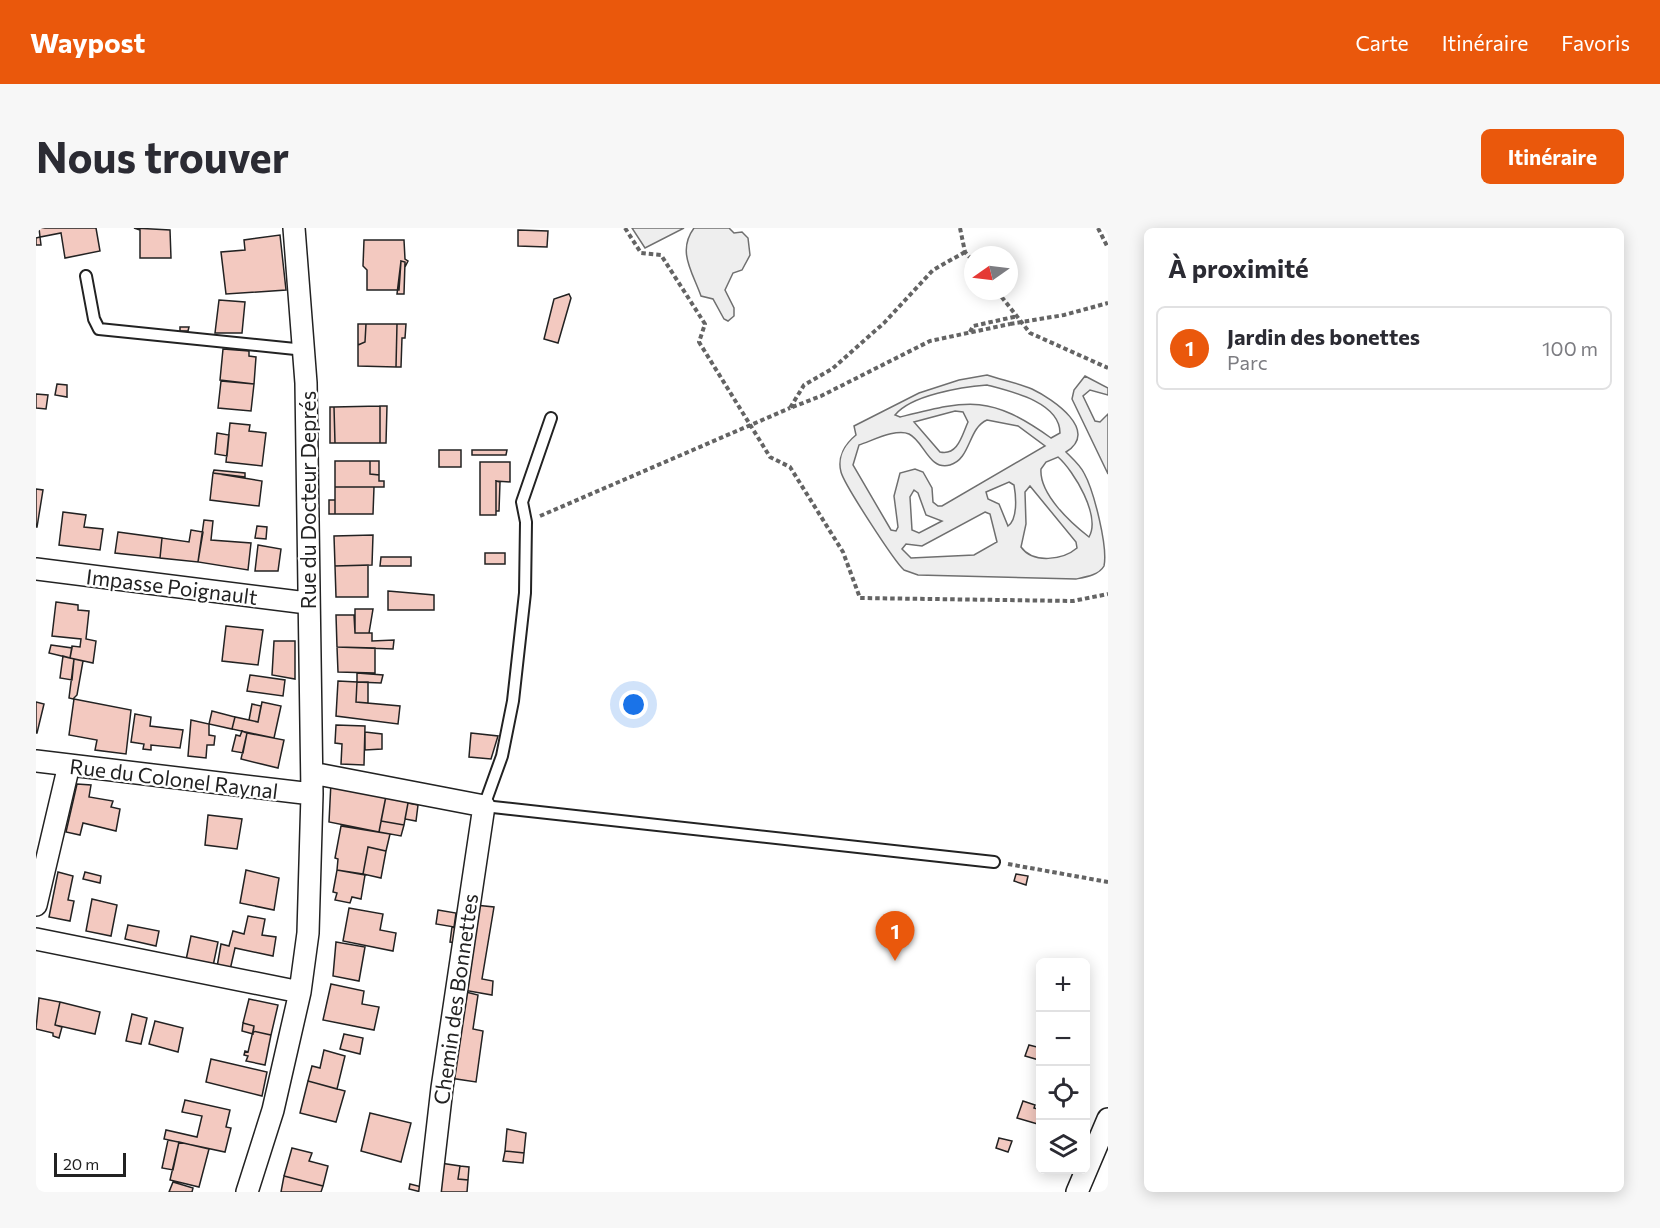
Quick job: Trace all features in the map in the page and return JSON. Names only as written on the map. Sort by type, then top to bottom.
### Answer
[{"type":"street","name":"Rue du Docteur Deprés","points":[[294,228],[305,350],[307,603],[312,794]]},
{"type":"street","name":"Impasse Poignault","points":[[36,569],[307,603]]},
{"type":"street","name":"Rue du Colonel Raynal","points":[[36,761],[312,794]]},
{"type":"street","points":[[36,905],[69,765]]},
{"type":"street","points":[[312,773],[484,807]]},
{"type":"street","points":[[247,1192],[273,1110],[300,992],[308,933],[312,794]]},
{"type":"street","name":"Chemin des Bonnettes","points":[[430,1192],[442,1088],[484,807]]},
{"type":"street","points":[[36,939],[300,992]]},
{"type":"street","points":[[1077,1192],[1108,1119]]},
{"type":"lane","points":[[86,276],[94,320],[99,329],[305,350]]},
{"type":"lane","points":[[551,418],[522,502],[526,522],[525,593],[513,701],[502,756],[484,807],[994,862]]},
{"type":"path","points":[[625,228],[641,253],[661,255],[705,324],[699,342],[771,457],[790,467],[843,552],[860,598],[1073,601],[1108,594]]},
{"type":"path","points":[[960,228],[964,247]]},
{"type":"path","points":[[1098,228],[1108,248]]},
{"type":"path","points":[[790,408],[804,385],[832,369],[884,323],[933,270],[964,253]]},
{"type":"path","points":[[1005,300],[1030,333],[1108,369]]},
{"type":"path","points":[[526,522],[821,396],[930,341],[1064,315],[1108,303]]},
{"type":"path","points":[[970,333],[973,326],[1018,316]]},
{"type":"path","points":[[994,862],[1108,882]]},
{"type":"shaded area","points":[[632,228],[684,228],[645,248]]},
{"type":"shaded area","points":[[694,228],[729,228],[734,233],[742,232],[748,238],[750,255],[742,270],[733,273],[725,290],[734,308],[734,316],[728,321],[724,319],[713,299],[701,296],[690,270],[686,253],[689,236]]},
{"type":"shaded area","points":[[987,375],[1021,385],[1051,400],[1070,416],[1076,425],[1078,435],[1075,444],[1066,452],[1084,473],[1096,505],[1105,557],[1104,566],[1099,572],[1076,579],[918,575],[904,570],[890,553],[844,479],[840,466],[843,451],[856,435],[854,426],[919,393],[959,380]],"holes":[[[987,385],[1032,400],[1052,413],[1058,422],[1060,433],[1051,438],[1011,414],[978,405],[944,407],[900,417],[895,415],[903,408],[925,397]],[[955,411],[963,412],[968,422],[959,443],[951,451],[940,452],[914,422]],[[987,420],[1018,426],[1045,446],[942,506],[933,502],[932,488],[923,472],[915,469],[900,473],[894,496],[898,527],[896,531],[891,530],[853,465],[859,445],[891,434],[909,434],[932,460],[943,466],[957,462],[962,457],[976,430]],[[1058,457],[1071,472],[1089,506],[1092,528],[1089,537],[1065,516],[1051,498],[1045,488],[1041,469],[1046,462]],[[1009,482],[1014,485],[1015,513],[1008,526],[999,504],[988,499],[986,492]],[[1030,486],[1076,542],[1077,548],[1056,557],[1033,556],[1021,547],[1026,524],[1025,492]],[[914,490],[918,493],[926,515],[942,521],[919,533],[912,530],[910,497]],[[985,512],[990,514],[997,542],[974,555],[911,558],[902,549],[906,544],[922,546]]]},
{"type":"shaded area","points":[[1085,376],[1108,388],[1108,395],[1090,390],[1083,396],[1095,421],[1100,422],[1108,414],[1108,474],[1072,399],[1074,390]]},
{"type":"building","points":[[39,228],[96,228],[100,251],[65,258],[61,233],[40,237]]},
{"type":"building","points":[[134,228],[170,230],[171,258],[140,258],[140,230]]},
{"type":"building","points":[[518,230],[548,231],[547,247],[518,246]]},
{"type":"building","points":[[280,235],[286,290],[226,294],[221,252],[245,250],[244,240]]},
{"type":"building","points":[[40,237],[41,245],[36,245],[36,238]]},
{"type":"building","points":[[364,240],[404,240],[405,259],[408,261],[405,267],[405,262],[401,261],[399,290],[367,290],[367,270],[363,266]]},
{"type":"building","points":[[401,261],[405,262],[404,294],[397,294]]},
{"type":"building","points":[[569,294],[571,298],[558,343],[544,339],[554,299]]},
{"type":"building","points":[[219,300],[245,302],[242,333],[215,333]]},
{"type":"building","points":[[358,324],[366,324],[365,342],[358,345]]},
{"type":"building","points":[[366,324],[397,324],[396,367],[358,366],[358,345],[365,342]]},
{"type":"building","points":[[397,324],[406,324],[405,338],[402,338],[401,367],[396,367]]},
{"type":"building","points":[[180,327],[189,327],[188,331],[180,331]]},
{"type":"building","points":[[223,349],[249,351],[249,356],[256,357],[254,384],[220,380]]},
{"type":"building","points":[[221,381],[254,384],[251,411],[218,408]]},
{"type":"building","points":[[57,384],[67,385],[67,397],[55,395]]},
{"type":"building","points":[[36,394],[48,395],[46,409],[36,408]]},
{"type":"building","points":[[380,406],[380,443],[335,443],[334,407]]},
{"type":"building","points":[[380,406],[387,406],[386,443],[380,443]]},
{"type":"building","points":[[330,407],[334,407],[335,443],[330,443]]},
{"type":"building","points":[[230,423],[250,425],[249,431],[266,433],[262,466],[226,462]]},
{"type":"building","points":[[217,433],[229,435],[227,456],[215,454]]},
{"type":"building","points":[[439,450],[461,450],[461,467],[439,467]]},
{"type":"building","points":[[472,450],[507,450],[506,455],[472,455]]},
{"type":"building","points":[[335,461],[370,461],[370,474],[379,475],[379,481],[384,481],[384,487],[335,487]]},
{"type":"building","points":[[370,461],[379,461],[379,475],[370,474]]},
{"type":"building","points":[[480,462],[510,462],[510,482],[496,481],[496,515],[480,515]]},
{"type":"building","points":[[214,470],[245,473],[245,477],[213,473]]},
{"type":"building","points":[[213,473],[262,481],[259,506],[210,500]]},
{"type":"building","points":[[496,481],[500,482],[499,511],[496,511]]},
{"type":"building","points":[[335,487],[374,487],[373,514],[335,514]]},
{"type":"building","points":[[36,489],[43,490],[37,527],[36,527]]},
{"type":"building","points":[[329,500],[335,500],[335,514],[329,514]]},
{"type":"building","points":[[63,512],[86,515],[84,527],[103,529],[100,550],[59,545]]},
{"type":"building","points":[[204,520],[213,521],[211,540],[251,543],[248,570],[198,562]]},
{"type":"building","points":[[257,526],[267,527],[266,539],[255,538]]},
{"type":"building","points":[[191,530],[203,532],[198,562],[160,558],[162,538],[189,542]]},
{"type":"building","points":[[118,532],[162,538],[160,558],[115,553]]},
{"type":"building","points":[[373,535],[372,565],[335,566],[334,536]]},
{"type":"building","points":[[258,545],[281,549],[278,571],[255,571]]},
{"type":"building","points":[[485,553],[505,553],[505,564],[485,564]]},
{"type":"building","points":[[381,557],[411,557],[411,566],[380,566]]},
{"type":"building","points":[[368,565],[368,597],[336,597],[335,566]]},
{"type":"building","points":[[388,591],[434,595],[434,610],[388,610]]},
{"type":"building","points":[[56,602],[78,605],[78,610],[89,611],[86,639],[96,641],[93,663],[70,658],[72,646],[80,647],[81,639],[52,636]]},
{"type":"building","points":[[355,609],[373,609],[369,633],[355,633]]},
{"type":"building","points":[[336,615],[354,615],[355,633],[372,633],[372,641],[394,640],[393,649],[337,647]]},
{"type":"building","points":[[226,626],[263,630],[258,665],[222,661]]},
{"type":"building","points":[[274,641],[295,641],[295,679],[272,675]]},
{"type":"building","points":[[51,645],[72,648],[70,658],[49,653]]},
{"type":"building","points":[[337,647],[375,648],[375,673],[338,672]]},
{"type":"building","points":[[63,656],[74,659],[72,680],[60,678]]},
{"type":"building","points":[[74,659],[83,661],[77,695],[73,699],[69,698]]},
{"type":"building","points":[[357,673],[383,675],[381,683],[357,682]]},
{"type":"building","points":[[250,675],[285,680],[283,696],[247,691]]},
{"type":"building","points":[[338,681],[357,682],[356,702],[400,706],[398,724],[336,716]]},
{"type":"building","points":[[357,682],[368,682],[368,703],[356,702]]},
{"type":"building","points":[[74,699],[131,710],[126,754],[95,750],[97,740],[69,735]]},
{"type":"building","points":[[36,702],[44,704],[37,733],[36,733]]},
{"type":"building","points":[[262,702],[281,706],[274,738],[232,729],[235,717],[258,722]]},
{"type":"building","points":[[252,704],[261,706],[258,722],[249,720]]},
{"type":"building","points":[[212,711],[235,717],[232,729],[209,724]]},
{"type":"building","points":[[135,714],[151,717],[150,726],[183,730],[180,748],[151,745],[151,750],[143,749],[144,744],[131,742]]},
{"type":"building","points":[[191,720],[209,724],[209,735],[215,736],[214,745],[207,745],[206,758],[188,756]]},
{"type":"building","points":[[336,725],[365,726],[364,765],[341,764],[342,744],[335,743]]},
{"type":"building","points":[[242,731],[247,733],[243,753],[232,751],[236,735],[240,736]]},
{"type":"building","points":[[365,732],[382,734],[382,749],[365,750]]},
{"type":"building","points":[[247,733],[284,740],[278,768],[241,759]]},
{"type":"building","points":[[471,733],[498,736],[491,759],[469,757]]},
{"type":"building","points":[[331,782],[387,791],[379,832],[329,822]]},
{"type":"building","points":[[77,784],[91,785],[89,797],[113,801],[111,807],[120,809],[116,831],[83,823],[80,835],[66,832]]},
{"type":"building","points":[[387,791],[413,797],[412,803],[408,803],[404,825],[381,821]]},
{"type":"building","points":[[408,803],[418,805],[416,821],[405,819]]},
{"type":"building","points":[[208,815],[242,819],[237,849],[205,845]]},
{"type":"building","points":[[381,821],[404,825],[401,836],[379,832]]},
{"type":"building","points":[[341,826],[390,834],[386,851],[368,847],[363,874],[337,870],[338,859],[335,858]]},
{"type":"building","points":[[368,847],[386,851],[381,878],[363,874]]},
{"type":"building","points":[[246,870],[279,878],[274,910],[240,903]]},
{"type":"building","points":[[337,870],[365,875],[361,899],[352,897],[350,903],[335,900],[337,893],[333,892]]},
{"type":"building","points":[[58,872],[73,876],[68,900],[74,901],[70,921],[49,917]]},
{"type":"building","points":[[85,872],[101,876],[100,883],[83,879]]},
{"type":"building","points":[[1016,874],[1028,876],[1026,885],[1014,881]]},
{"type":"building","points":[[92,899],[117,905],[111,936],[86,931]]},
{"type":"building","points":[[475,905],[494,907],[482,979],[493,981],[492,995],[463,990]]},
{"type":"building","points":[[349,908],[383,914],[380,930],[396,933],[393,951],[343,941]]},
{"type":"building","points":[[438,910],[456,913],[454,927],[436,924]]},
{"type":"building","points":[[248,916],[265,919],[262,935],[276,937],[273,956],[235,948],[230,970],[217,967],[221,944],[229,946],[233,931],[244,934]]},
{"type":"building","points":[[128,925],[159,931],[156,946],[125,939]]},
{"type":"building","points":[[452,927],[459,929],[457,943],[450,942]]},
{"type":"building","points":[[191,936],[218,942],[213,966],[186,960]]},
{"type":"building","points":[[336,942],[365,947],[359,981],[333,976]]},
{"type":"building","points":[[331,984],[364,991],[362,1004],[379,1007],[374,1030],[323,1020]]},
{"type":"building","points":[[462,991],[478,995],[473,1029],[483,1031],[476,1082],[450,1078]]},
{"type":"building","points":[[39,998],[60,1002],[55,1025],[62,1027],[59,1038],[53,1036],[53,1033],[36,1029]]},
{"type":"building","points":[[249,999],[278,1005],[271,1035],[253,1031],[254,1026],[243,1023]]},
{"type":"building","points":[[60,1002],[100,1012],[95,1034],[55,1025]]},
{"type":"building","points":[[132,1014],[147,1018],[141,1044],[126,1041]]},
{"type":"building","points":[[155,1021],[183,1028],[178,1052],[149,1044]]},
{"type":"building","points":[[243,1023],[254,1026],[253,1034],[242,1031]]},
{"type":"building","points":[[253,1031],[271,1035],[265,1065],[246,1061],[248,1056],[244,1055],[245,1051],[248,1052]]},
{"type":"building","points":[[344,1034],[363,1038],[360,1054],[340,1049]]},
{"type":"building","points":[[1029,1045],[1036,1047],[1036,1059],[1025,1056]]},
{"type":"building","points":[[324,1050],[345,1056],[337,1089],[308,1081],[312,1066],[320,1068]]},
{"type":"building","points":[[211,1059],[267,1072],[262,1096],[206,1082]]},
{"type":"building","points":[[308,1081],[345,1091],[336,1122],[300,1113]]},
{"type":"building","points":[[185,1100],[230,1110],[226,1127],[231,1128],[225,1152],[164,1139],[166,1130],[197,1137],[202,1116],[182,1112]]},
{"type":"building","points":[[1023,1101],[1035,1105],[1036,1124],[1017,1118]]},
{"type":"building","points":[[370,1113],[411,1123],[401,1162],[361,1151]]},
{"type":"building","points":[[507,1129],[526,1133],[524,1153],[505,1151]]},
{"type":"building","points":[[999,1138],[1012,1141],[1008,1152],[996,1148]]},
{"type":"building","points":[[168,1140],[179,1142],[173,1170],[162,1168]]},
{"type":"building","points":[[179,1142],[209,1149],[199,1187],[170,1180]]},
{"type":"building","points":[[292,1148],[312,1153],[309,1161],[328,1166],[323,1186],[284,1176]]},
{"type":"building","points":[[505,1151],[524,1153],[523,1163],[503,1161]]},
{"type":"building","points":[[440,1163],[460,1166],[458,1179],[468,1180],[467,1192],[438,1192]]},
{"type":"building","points":[[460,1166],[469,1167],[468,1180],[458,1179]]},
{"type":"building","points":[[284,1176],[323,1186],[321,1192],[281,1192]]},
{"type":"building","points":[[173,1182],[193,1188],[192,1192],[169,1192]]},
{"type":"building","points":[[410,1184],[426,1188],[421,1192],[409,1189]]},
{"type":"place","name":"Jardin des bonettes","points":[[895,961]]}]
